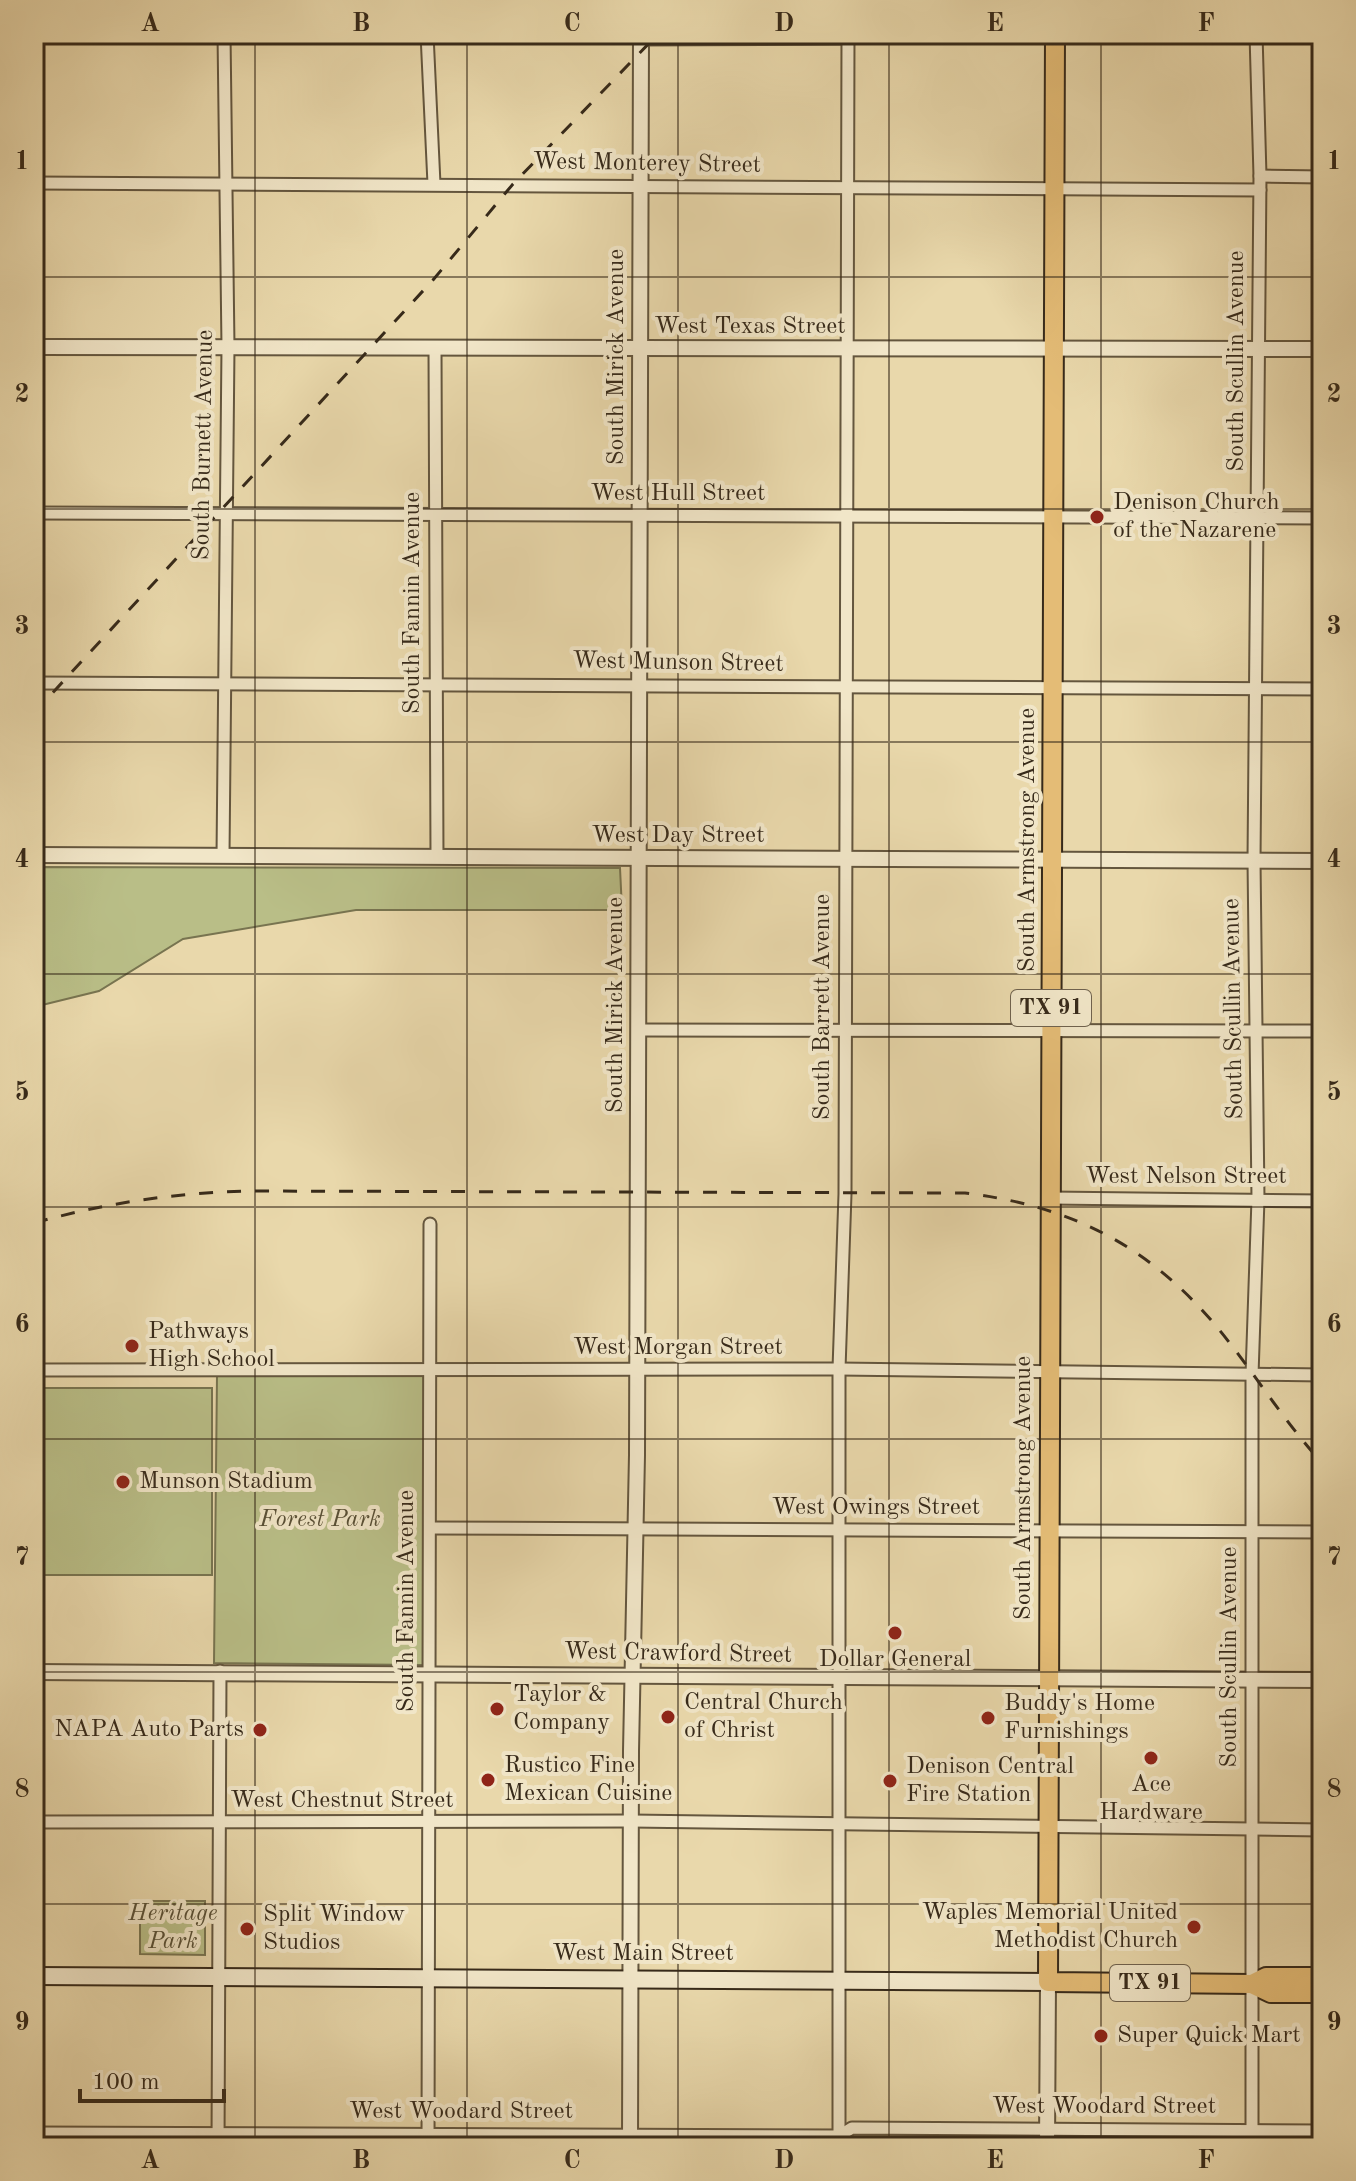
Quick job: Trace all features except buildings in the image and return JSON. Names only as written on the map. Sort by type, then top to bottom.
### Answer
[{"type":"main road","name":"South Armstrong Avenue","points":[[1048,1982],[1047,1530],[1055,34]]},
{"type":"main road","name":"West Main Street","points":[[34,1976],[429,1979],[631,1976],[1252,1984],[1271,1993],[1322,1993]]},
{"type":"main road","name":"West Main Street","points":[[1252,1984],[1266,1977],[1322,1977]]},
{"type":"street","name":"South Burnett Avenue","points":[[223,856],[222,684],[228,347],[224,34]]},
{"type":"street","points":[[427,34],[434,184]]},
{"type":"street","name":"South Scullin Avenue","points":[[1252,2147],[1252,1375],[1258,1199],[1254,860],[1260,349],[1256,34]]},
{"type":"street","points":[[641,37],[848,36]]},
{"type":"street","name":"South Barrett Avenue","points":[[839,2141],[839,1369],[845,1194],[848,36]]},
{"type":"street","name":"South Mirick Avenue","points":[[630,2141],[637,1371],[637,683],[641,349],[638,188],[641,37]]},
{"type":"street","points":[[1260,176],[1322,177]]},
{"type":"street","name":"West Monterey Street","points":[[34,183],[1260,190]]},
{"type":"street","name":"West Texas Street","points":[[34,347],[1322,349]]},
{"type":"street","name":"South Fannin Avenue","points":[[435,349],[437,857]]},
{"type":"street","name":"West Hull Street","points":[[34,513],[1322,518]]},
{"type":"street","name":"West Munson Street","points":[[34,683],[637,683],[844,688],[1322,689]]},
{"type":"street","name":"West Day Street","points":[[34,855],[1322,861]]},
{"type":"street","points":[[638,1030],[1322,1031]]},
{"type":"street","name":"West Nelson Street","points":[[1050,1198],[1322,1201]]},
{"type":"street","name":"South Fannin Avenue","points":[[428,2141],[430,1224]]},
{"type":"street","name":"West Morgan Street","points":[[34,1370],[839,1369],[1322,1375]]},
{"type":"street","name":"West Owings Street","points":[[430,1528],[1322,1532]]},
{"type":"street","points":[[218,2147],[220,1671]]},
{"type":"street","name":"West Crawford Street","points":[[34,1672],[1322,1680]]},
{"type":"street","name":"West Chestnut Street","points":[[34,1822],[428,1824],[631,1821],[1322,1830]]},
{"type":"street","points":[[1047,2139],[1048,1982]]},
{"type":"street","name":"West Woodard Street","points":[[34,2133],[218,2134],[428,2141],[839,2141],[852,2128],[1252,2147],[1322,2146]]},
{"type":"street","name":"West Woodard Street","points":[[1047,2139],[1252,2130],[1322,2131]]},
{"type":"green space","points":[[34,867],[620,868],[622,910],[356,910],[183,939],[99,991],[34,1007]]},
{"type":"green space","name":"Forest Park","points":[[217,1376],[424,1376],[423,1665],[214,1663]]},
{"type":"green space","name":"Munson Stadium","points":[[34,1388],[212,1388],[212,1575],[34,1575]]},
{"type":"green space","name":"Heritage Park","points":[[140,1901],[205,1901],[205,1955],[140,1954]]},
{"type":"railway","points":[[34,713],[433,280],[513,184],[658,34]]},
{"type":"railway","points":[[34,1223],[140,1200],[248,1191],[965,1193],[1003,1199],[1073,1219],[1105,1234],[1163,1273],[1217,1327],[1322,1463]]},
{"type":"place","name":"Denison Church of the Nazarene","points":[[1097,517]]},
{"type":"place","name":"Pathways High School","points":[[132,1346]]},
{"type":"place","name":"Munson Stadium","points":[[123,1482]]},
{"type":"place","name":"Dollar General","points":[[895,1633]]},
{"type":"place","name":"Taylor & Company","points":[[497,1709]]},
{"type":"place","name":"Central Church of Christ","points":[[668,1717]]},
{"type":"place","name":"Buddy's Home Furnishings","points":[[988,1718]]},
{"type":"place","name":"NAPA Auto Parts","points":[[260,1730]]},
{"type":"place","name":"Ace Hardware","points":[[1151,1758]]},
{"type":"place","name":"Rustico Fine Mexican Cuisine","points":[[488,1780]]},
{"type":"place","name":"Denison Central Fire Station","points":[[890,1781]]},
{"type":"place","name":"Waples Memorial United Methodist Church","points":[[1194,1927]]},
{"type":"place","name":"Split Window Studios","points":[[247,1929]]},
{"type":"place","name":"Super Quick Mart","points":[[1101,2036]]}]
